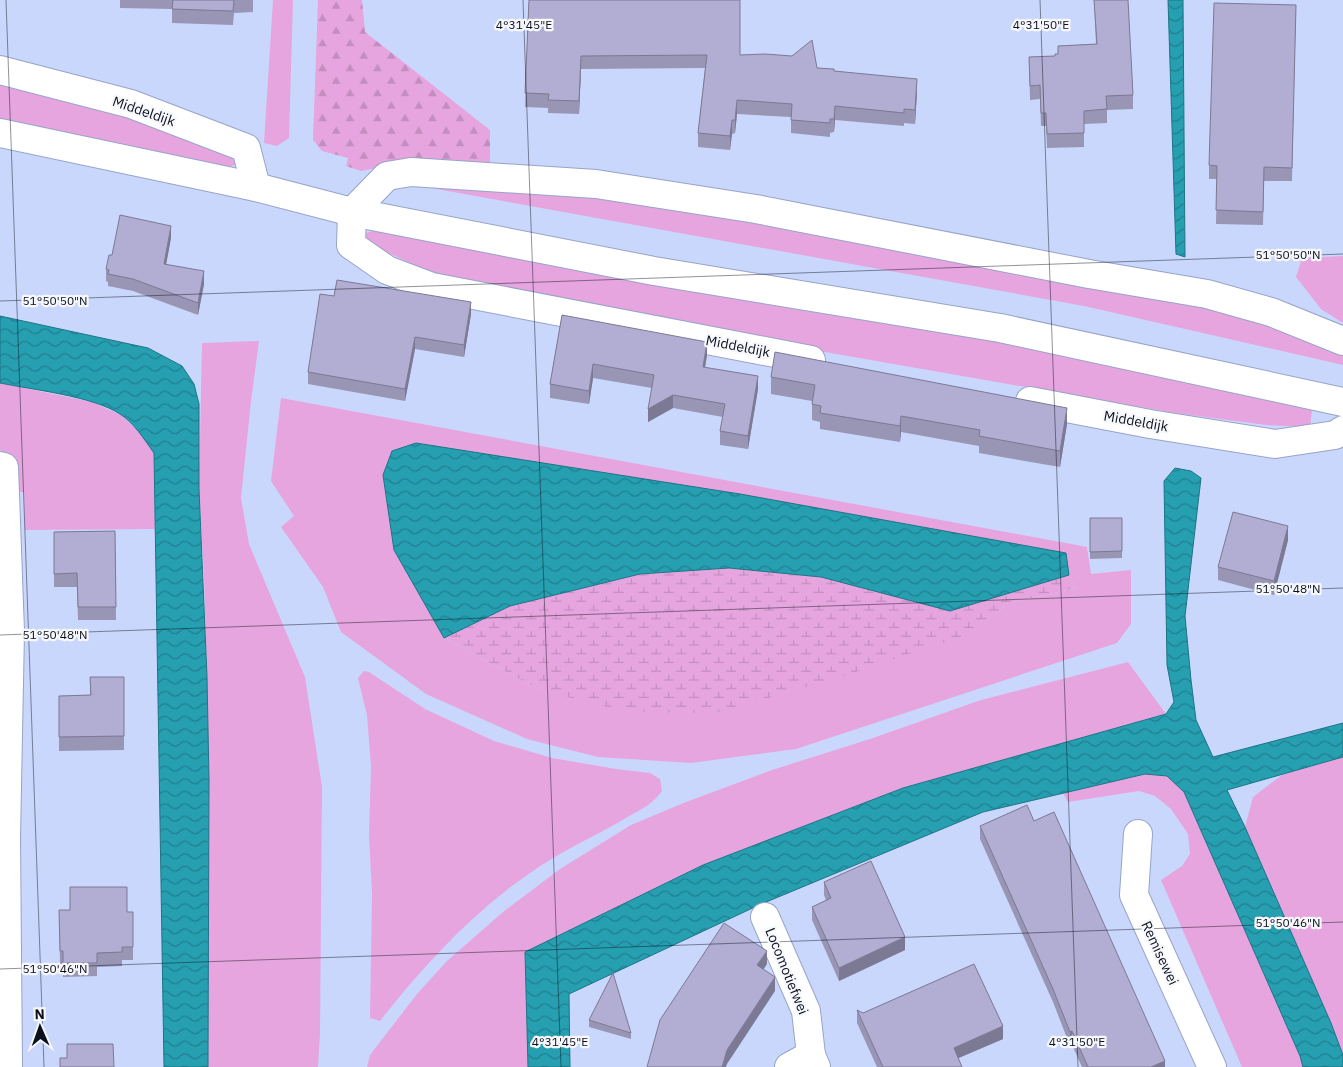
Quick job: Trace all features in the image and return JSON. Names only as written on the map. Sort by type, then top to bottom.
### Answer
[{"type":"street","name":"Middeldijk","points":[[0,70],[131,104],[246,148],[256,188]]},
{"type":"street","points":[[0,133],[256,188],[352,212],[654,271],[1000,328],[1343,402]]},
{"type":"street","points":[[352,212],[387,176],[411,172],[596,184],[756,209],[1088,274],[1207,294],[1271,312],[1343,341]]},
{"type":"street","name":"Middeldijk","points":[[352,212],[351,245],[387,270],[432,287],[839,365]]},
{"type":"street","name":"Middeldijk","points":[[1004,396],[1150,424],[1275,444],[1335,435],[1343,430]]},
{"type":"street","points":[[0,466],[4,467],[10,631],[6,838],[8,1067]]},
{"type":"street","name":"Remisewei","points":[[1138,834],[1134,895],[1212,1067]]},
{"type":"street","name":"Locomotiefwei","points":[[765,917],[806,1011],[805,1063]]},
{"type":"green space","points":[[273,0],[293,0],[289,138],[277,146],[264,143]]},
{"type":"green space","points":[[318,0],[362,0],[365,32],[490,130],[490,168],[397,164],[361,171],[346,166],[348,158],[322,151],[313,140]]},
{"type":"green space","points":[[0,79],[160,121],[237,157],[235,165],[228,167],[0,119]]},
{"type":"green space","points":[[398,182],[587,197],[746,221],[1193,301],[1255,317],[1343,351],[1343,365],[1084,306]]},
{"type":"green space","points":[[374,231],[973,337],[1171,377],[1312,410],[1310,427],[1266,425],[1175,413],[498,295],[441,277],[362,241],[365,233]]},
{"type":"green space","points":[[1343,256],[1343,323],[1321,309],[1296,277],[1302,258]]},
{"type":"green space","points":[[259,341],[241,498],[249,544],[305,677],[322,787],[320,1034],[318,1067],[208,1067],[209,780],[204,577],[199,489],[202,343]]},
{"type":"green space","points":[[0,383],[92,402],[121,415],[137,430],[154,452],[155,529],[25,530],[24,492],[14,492],[8,455],[0,450]]},
{"type":"green space","points":[[281,398],[1087,547],[1091,574],[1131,570],[1131,624],[1117,643],[796,749],[691,763],[598,757],[527,739],[426,694],[341,632],[323,587],[281,527],[294,516],[271,481]],"holes":[[[394,550],[1066,553],[1069,575],[1076,588],[1005,604],[997,615],[540,690],[444,638]]]},
{"type":"green space","points":[[729,568],[821,577],[950,611],[1069,575],[1076,588],[1005,604],[997,615],[966,635],[844,676],[716,713],[627,712],[540,690],[444,638],[510,606],[640,574]]},
{"type":"green space","points":[[1128,662],[1166,714],[903,788],[703,865],[525,952],[528,1067],[367,1067],[370,1055],[417,994],[447,961],[503,912],[560,869],[631,825],[772,770],[870,739],[981,700]]},
{"type":"green space","points":[[364,671],[369,672],[425,709],[494,741],[552,758],[650,773],[660,779],[662,791],[655,800],[646,806],[550,860],[502,894],[479,913],[437,954],[380,1021],[370,1018],[372,894],[369,835],[371,766],[367,715],[358,678]]},
{"type":"green space","points":[[1343,757],[1343,1055],[1331,1023],[1245,827],[1253,797],[1282,775]]},
{"type":"green space","points":[[1145,774],[1168,776],[1184,792],[1301,1056],[1303,1067],[1242,1067],[1161,880],[1182,866],[1190,854],[1188,834],[1171,809],[1155,796],[1139,791],[1068,802],[1063,793]]},
{"type":"water","points":[[1168,0],[1183,0],[1185,257],[1176,254]]},
{"type":"water","points":[[0,316],[148,348],[182,366],[194,384],[199,404],[199,489],[207,677],[209,780],[208,1067],[164,1067],[154,453],[130,422],[108,408],[79,398],[0,383]]},
{"type":"water","points":[[416,443],[740,494],[1066,553],[1069,575],[950,611],[821,577],[729,568],[640,574],[510,606],[444,638],[394,550],[383,475],[392,451]]},
{"type":"water","points":[[1175,468],[1191,471],[1201,478],[1185,616],[1196,720],[1213,757],[1343,723],[1343,757],[1227,790],[1331,1023],[1343,1055],[1343,1067],[1303,1067],[1300,1056],[1184,792],[1167,776],[1145,774],[983,812],[759,905],[569,994],[570,1067],[528,1067],[525,952],[703,865],[903,788],[1166,714],[1174,702],[1167,665],[1164,481]]},
{"type":"building","points":[[173,0],[234,0],[233,11],[172,9]]},
{"type":"building","points":[[529,0],[740,0],[740,55],[792,56],[812,40],[817,68],[917,79],[915,110],[904,109],[904,113],[835,106],[834,119],[830,119],[830,123],[791,120],[792,104],[737,100],[735,120],[732,120],[730,136],[698,133],[707,55],[581,56],[579,101],[548,100],[549,94],[525,93]]},
{"type":"building","points":[[1094,0],[1128,0],[1133,95],[1106,96],[1107,109],[1084,111],[1084,133],[1047,134],[1046,113],[1041,113],[1040,85],[1030,86],[1029,57],[1055,56],[1055,54],[1058,54],[1058,46],[1097,44]]},
{"type":"building","points":[[1214,3],[1296,5],[1292,168],[1264,167],[1263,212],[1216,210],[1217,166],[1209,165]]},
{"type":"building","points":[[120,215],[171,226],[164,264],[204,271],[198,303],[133,279],[108,274],[109,270],[106,269],[109,255],[112,255]]},
{"type":"building","points":[[337,280],[471,302],[464,345],[415,337],[405,389],[308,372],[320,294],[334,296]]},
{"type":"building","points":[[562,315],[707,342],[703,367],[758,376],[748,436],[720,431],[725,404],[673,395],[648,409],[654,375],[593,364],[589,391],[550,384]]},
{"type":"building","points":[[775,352],[1067,408],[1060,451],[979,436],[980,430],[901,416],[900,426],[820,413],[821,406],[812,404],[815,385],[771,377]]},
{"type":"building","points":[[1233,512],[1288,526],[1274,581],[1218,567]]},
{"type":"building","points":[[1090,518],[1122,518],[1122,551],[1090,552]]},
{"type":"building","points":[[115,531],[116,607],[78,607],[77,573],[54,574],[54,532]]},
{"type":"building","points":[[90,677],[124,677],[124,736],[59,737],[59,696],[91,695]]},
{"type":"building","points":[[1027,805],[1034,821],[1054,812],[1165,1061],[1151,1067],[1088,1067],[1072,1031],[1070,1032],[1053,989],[980,826]]},
{"type":"building","points":[[871,861],[905,937],[839,968],[812,907],[831,898],[824,882]]},
{"type":"building","points":[[70,887],[127,887],[127,912],[133,912],[133,947],[122,947],[122,952],[97,953],[97,963],[63,963],[63,951],[60,951],[59,910],[70,910]]},
{"type":"building","points":[[724,923],[767,951],[757,965],[775,977],[727,1050],[722,1067],[647,1067],[660,1020]]},
{"type":"building","points":[[974,964],[1003,1026],[954,1048],[962,1067],[883,1067],[857,1010],[863,1013]]},
{"type":"building","points":[[613,973],[631,1033],[589,1020]]},
{"type":"building","points":[[67,1044],[113,1044],[114,1067],[60,1067],[60,1058],[67,1058]]}]
